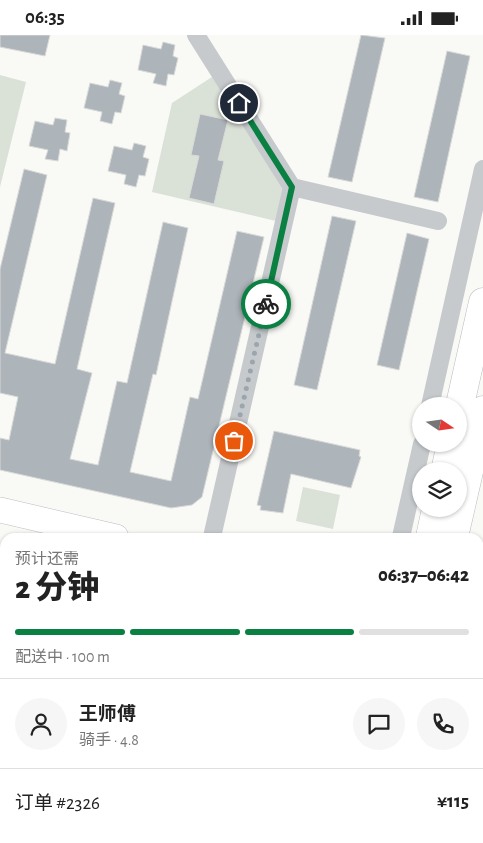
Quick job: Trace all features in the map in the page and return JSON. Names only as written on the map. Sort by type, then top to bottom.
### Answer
[{"type":"main road","points":[[462,397],[483,302]]},
{"type":"main road","points":[[455,533],[483,410]]},
{"type":"main road","points":[[431,533],[434,517]]},
{"type":"street","points":[[196,35],[292,187],[438,221]]},
{"type":"street","points":[[432,397],[483,169]]},
{"type":"street","points":[[213,533],[292,187]]},
{"type":"street","points":[[402,533],[420,453]]},
{"type":"street","points":[[0,510],[99,533]]},
{"type":"shaded area","points":[[0,75],[26,82],[0,187]]},
{"type":"shaded area","points":[[215,75],[284,185],[276,221],[152,192],[172,103]]},
{"type":"shaded area","points":[[303,487],[340,495],[333,529],[296,521]]},
{"type":"building","points":[[0,35],[50,35],[45,56],[0,47]]},
{"type":"building","points":[[361,35],[385,38],[352,182],[328,177]]},
{"type":"building","points":[[163,42],[175,45],[173,56],[178,58],[174,75],[168,74],[166,86],[153,83],[156,74],[138,70],[143,45],[161,49]]},
{"type":"building","points":[[447,51],[470,56],[438,202],[414,197]]},
{"type":"building","points":[[110,80],[122,83],[119,94],[125,96],[121,113],[115,112],[112,124],[100,121],[102,112],[84,108],[90,83],[108,87]]},
{"type":"building","points":[[200,114],[228,120],[218,160],[224,161],[214,204],[189,198],[199,156],[191,155]]},
{"type":"building","points":[[55,118],[67,120],[65,132],[70,133],[67,151],[60,149],[58,161],[45,159],[48,150],[29,146],[35,121],[53,125]]},
{"type":"building","points":[[134,143],[146,146],[143,157],[149,159],[145,176],[139,175],[136,187],[124,184],[126,175],[108,171],[114,146],[132,150]]},
{"type":"building","points":[[24,169],[47,175],[5,353],[55,364],[93,198],[115,203],[77,369],[92,373],[70,459],[98,465],[117,381],[127,383],[163,222],[188,228],[156,375],[153,374],[130,472],[171,481],[190,397],[198,399],[237,231],[264,237],[202,497],[192,505],[171,508],[0,470],[0,438],[9,440],[18,397],[0,393],[0,269]]},
{"type":"building","points":[[332,216],[356,221],[317,390],[294,385]]},
{"type":"building","points":[[407,233],[429,239],[399,370],[377,365]]},
{"type":"building","points":[[274,431],[360,450],[359,456],[361,457],[351,488],[291,474],[283,513],[260,510],[261,506],[257,505]]},
{"type":"way so far","points":[[234,441],[266,304]]},
{"type":"route","points":[[239,103],[292,187],[266,304]]}]
